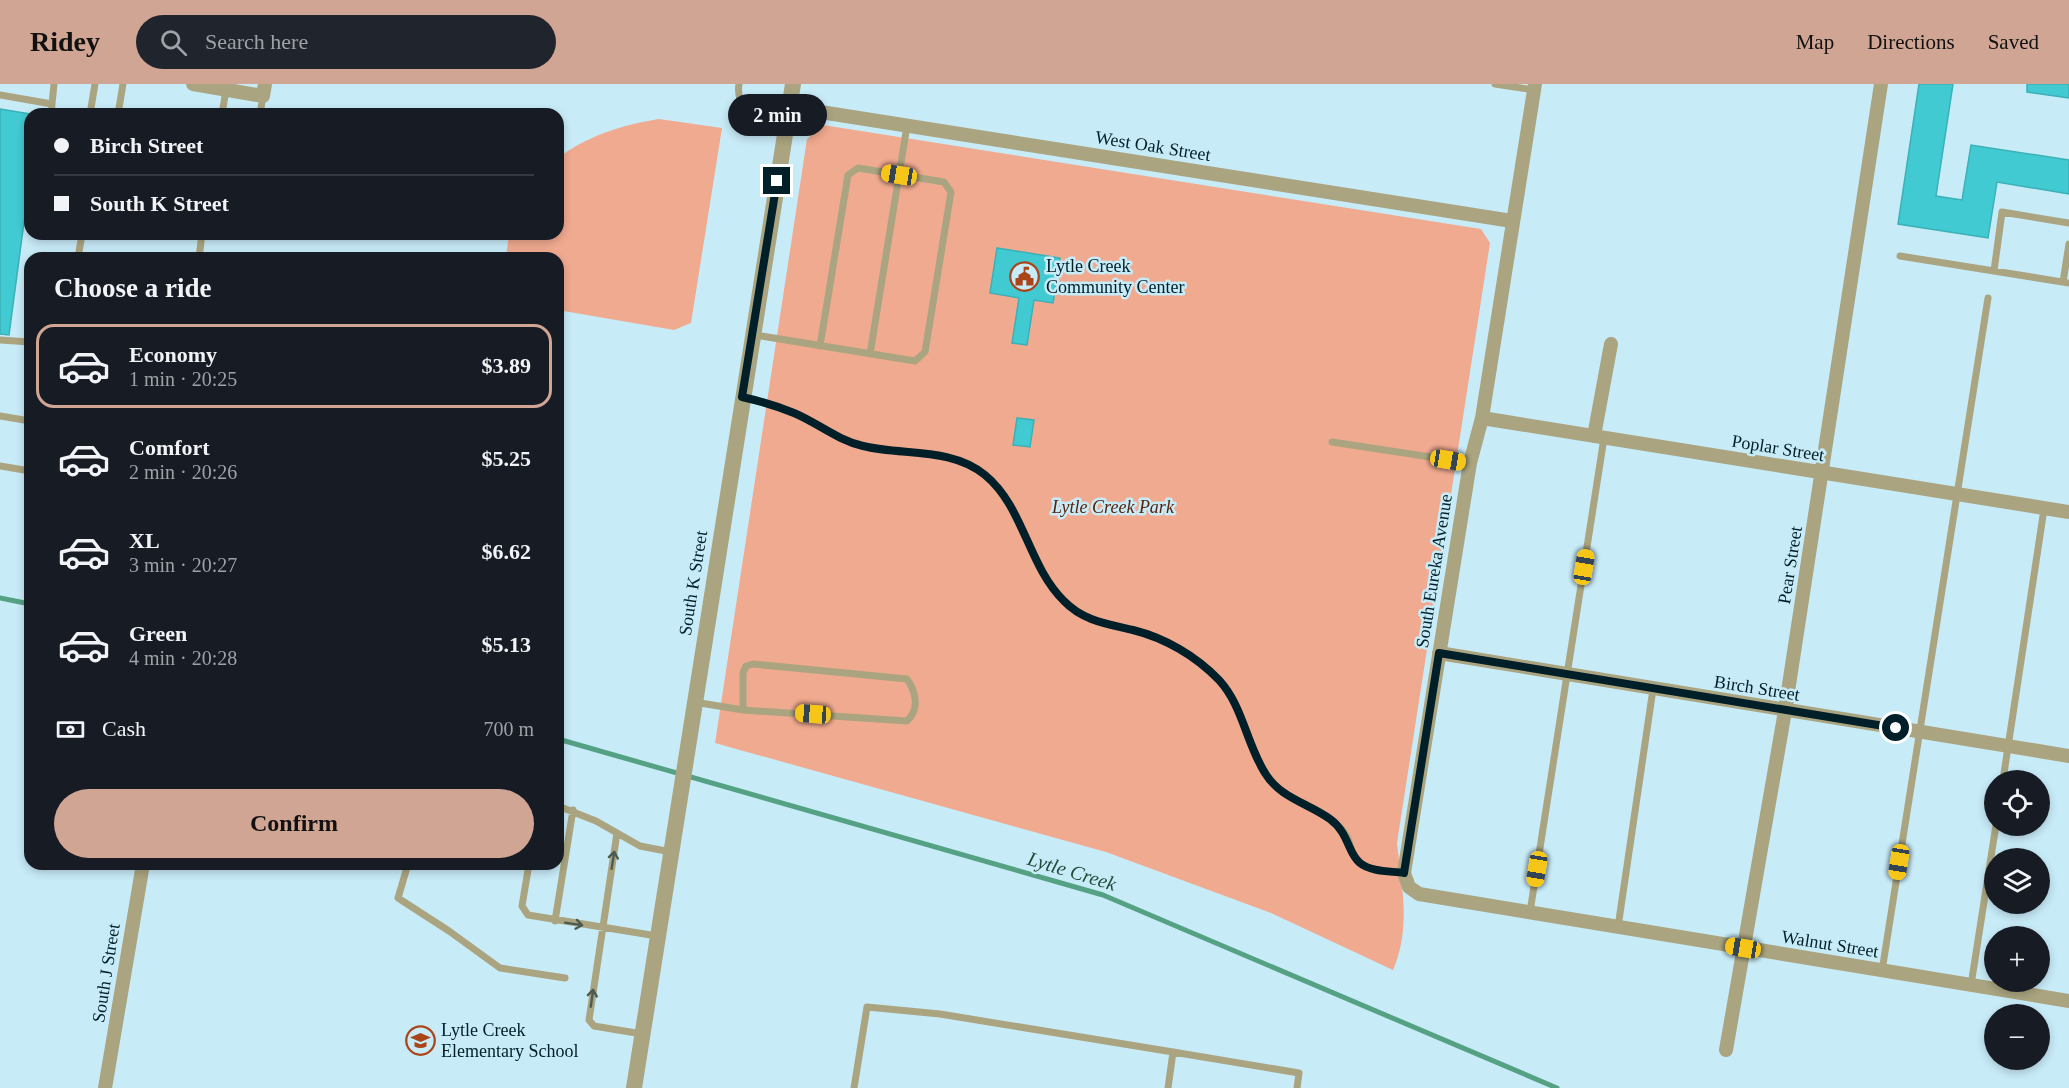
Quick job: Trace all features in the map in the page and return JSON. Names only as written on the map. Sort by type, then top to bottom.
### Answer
[{"type":"street","points":[[193,84],[226,89],[264,90]]},
{"type":"street","name":"South K Street","points":[[634,1088],[793,84]]},
{"type":"street","name":"Pear Street","points":[[1726,1050],[1785,711],[1881,84]]},
{"type":"street","name":"South Eureka Avenue","points":[[1409,887],[1404,873],[1470,463],[1482,418],[1535,87]]},
{"type":"street","name":"West Oak Street","points":[[788,111],[907,126],[1512,221]]},
{"type":"street","points":[[1599,437],[1611,344]]},
{"type":"street","name":"Poplar Street","points":[[1482,418],[2069,512]]},
{"type":"street","name":"Birch Street","points":[[1439,653],[2069,756]]},
{"type":"street","name":"South J Street","points":[[105,1088],[142,870]]},
{"type":"street","name":"Walnut Street","points":[[1409,887],[1419,894],[2069,1001]]},
{"type":"lane","points":[[52,108],[54,84]]},
{"type":"lane","points":[[91,108],[95,84]]},
{"type":"lane","points":[[119,108],[123,84]]},
{"type":"lane","points":[[739,84],[737,95],[741,104],[748,108],[788,111]]},
{"type":"lane","points":[[1495,84],[1535,87]]},
{"type":"lane","points":[[223,108],[226,89]]},
{"type":"lane","points":[[261,108],[264,90]]},
{"type":"lane","points":[[0,95],[52,104]]},
{"type":"lane","points":[[870,354],[907,126]]},
{"type":"lane","points":[[752,335],[820,346],[870,354],[915,361],[925,352],[927,341],[951,192],[944,182],[858,168],[848,175],[820,346]]},
{"type":"lane","points":[[1994,271],[2002,212],[2069,223]]},
{"type":"lane","points":[[1900,256],[2066,283],[2069,244]]},
{"type":"lane","points":[[1882,970],[1988,298]]},
{"type":"lane","points":[[0,340],[24,342]]},
{"type":"lane","points":[[742,397],[796,414],[848,442],[864,447],[935,455],[967,464],[985,475],[1005,498],[1045,579],[1064,601],[1077,613],[1100,623],[1159,639],[1182,650],[1200,664],[1219,681],[1232,699],[1251,750],[1267,776],[1300,804],[1330,819],[1347,836],[1353,856],[1360,864],[1373,869],[1404,873]]},
{"type":"lane","points":[[0,416],[24,420]]},
{"type":"lane","points":[[1530,912],[1567,675],[1599,437]]},
{"type":"lane","points":[[1332,442],[1470,463]]},
{"type":"lane","points":[[0,466],[24,470]]},
{"type":"lane","points":[[2004,770],[2044,508]]},
{"type":"lane","points":[[694,702],[743,710],[907,721],[913,714],[916,700],[907,680],[753,664],[746,666],[743,673],[743,710]]},
{"type":"lane","points":[[1618,927],[1653,689]]},
{"type":"lane","points":[[564,808],[573,810],[640,846],[671,852]]},
{"type":"lane","points":[[564,866],[573,810]]},
{"type":"lane","points":[[617,833],[589,1020],[594,1026],[642,1034]]},
{"type":"lane","points":[[1971,985],[1994,836]]},
{"type":"lane","points":[[406,870],[398,898],[500,968],[565,978]]},
{"type":"lane","points":[[528,870],[522,906],[524,911],[533,917],[657,936]]},
{"type":"lane","points":[[555,921],[563,870]]},
{"type":"lane","points":[[854,1088],[867,1006],[940,1014],[1299,1073],[1297,1088]]},
{"type":"lane","points":[[1168,1088],[1173,1052]]},
{"type":"green space","points":[[659,119],[722,128],[691,323],[674,330],[564,311],[564,252],[507,252],[508,240],[564,240],[564,154],[594,137],[632,124]]},
{"type":"green space","name":"Lytle Creek Park","points":[[823,125],[1481,229],[1490,243],[1397,843],[1404,908],[1402,939],[1393,970],[1271,913],[1106,852],[715,743],[807,139]]},
{"type":"building","points":[[1919,84],[1953,84],[1936,196],[1962,200],[1971,145],[2069,160],[2069,194],[1997,182],[1988,238],[1898,224]]},
{"type":"building","points":[[2027,84],[2069,84],[2069,98],[2027,92]]},
{"type":"building","points":[[0,109],[24,113],[24,222],[9,335],[0,334]]},
{"type":"building","name":"Lytle Creek Community Center","points":[[997,248],[1060,258],[1053,303],[1034,300],[1027,345],[1012,343],[1019,298],[990,293]]},
{"type":"building","points":[[1017,418],[1034,420],[1030,447],[1013,445]]},
{"type":"waterway","name":"Lytle Creek","points":[[0,598],[24,603]]},
{"type":"waterway","name":"Lytle Creek","points":[[564,741],[1103,895],[1557,1088]]},
{"type":"place","name":"Lytle Creek Community Center","points":[[1025,276]]},
{"type":"place","name":"Lytle Creek Elementary School","points":[[420,1040]]},
{"type":"route","points":[[777,181],[742,397],[774,405],[796,414],[848,442],[864,447],[935,455],[967,464],[985,475],[1005,498],[1045,579],[1064,601],[1077,613],[1100,623],[1159,639],[1182,650],[1200,664],[1219,681],[1232,699],[1251,750],[1267,776],[1284,793],[1300,804],[1330,819],[1347,836],[1353,856],[1360,864],[1373,869],[1404,873],[1439,653],[1896,728]]}]
